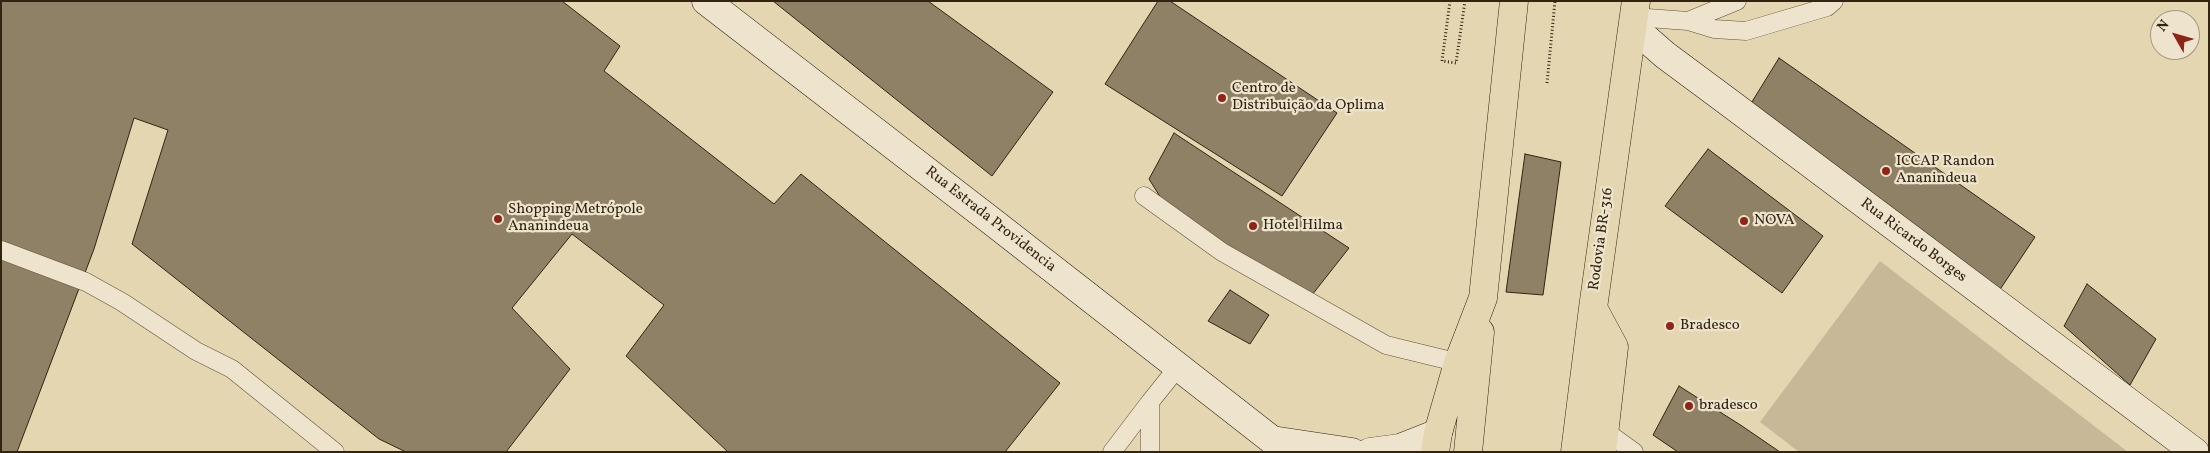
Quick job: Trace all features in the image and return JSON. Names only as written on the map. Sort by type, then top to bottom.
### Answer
[{"type":"highway","points":[[1436,442],[1468,364],[1483,298],[1514,1]]},
{"type":"highway","name":"Rodovia BR-316","points":[[1575,452],[1634,15]]},
{"type":"highway","points":[[1593,308],[1614,348],[1603,441]]},
{"type":"highway","points":[[1468,364],[1468,452]]},
{"type":"main road","name":"Rua Estrada Providencia","points":[[706,1],[1002,229],[1277,446],[1352,452]]},
{"type":"main road","name":"Rua Ricardo Borges","points":[[1634,15],[1720,96],[2195,452]]},
{"type":"main road","points":[[1370,452],[1436,442]]},
{"type":"lane","points":[[1688,21],[1737,1]]},
{"type":"lane","points":[[1634,15],[1688,21],[1714,29],[1746,31],[1827,7],[1834,1]]},
{"type":"lane","points":[[1144,196],[1222,252],[1386,345],[1468,364]]},
{"type":"lane","points":[[1,250],[86,282],[122,302],[196,351],[232,369],[335,452]]},
{"type":"lane","points":[[1112,452],[1178,368]]},
{"type":"lane","points":[[1150,402],[1150,452]]},
{"type":"lane","points":[[1603,441],[1634,452]]},
{"type":"path","points":[[1450,1],[1442,61],[1456,63],[1465,1]]},
{"type":"path","points":[[1547,83],[1555,1]]},
{"type":"shaded area","points":[[1880,261],[2128,452],[1799,452],[1760,422]]},
{"type":"building","name":"Shopping Metrópole Ananindeua","points":[[1,1],[562,1],[620,46],[604,71],[774,204],[801,174],[1060,383],[1005,452],[728,452],[626,356],[664,305],[572,234],[512,308],[570,369],[506,452],[406,452],[379,439],[132,244],[168,130],[134,118],[94,249],[17,452],[1,452]]},
{"type":"building","points":[[773,1],[928,1],[1053,92],[992,176]]},
{"type":"building","name":"Centro de Distribuição da Oplima","points":[[1158,1],[1170,1],[1337,113],[1282,196],[1105,84]]},
{"type":"building","name":"ICCAP Randon Ananindeua","points":[[1779,58],[2035,237],[1993,300],[1750,105]]},
{"type":"building","name":"Hotel Hilma","points":[[1174,133],[1349,248],[1312,295],[1222,252],[1164,203],[1149,179]]},
{"type":"building","name":"NOVA","points":[[1708,149],[1823,236],[1782,293],[1665,206]]},
{"type":"building","points":[[1525,154],[1561,162],[1543,295],[1506,292]]},
{"type":"building","points":[[2087,284],[2156,339],[2130,385],[2064,326]]},
{"type":"building","points":[[1230,290],[1269,315],[1250,344],[1208,321]]},
{"type":"building","name":"bradesco","points":[[1679,386],[1780,452],[1678,452],[1653,435]]},
{"type":"place","name":"Centro de Distribuição da Oplima","points":[[1222,98]]},
{"type":"place","name":"ICCAP Randon Ananindeua","points":[[1886,171]]},
{"type":"place","name":"Shopping Metrópole Ananindeua","points":[[498,219]]},
{"type":"place","name":"NOVA","points":[[1744,221]]},
{"type":"place","name":"Hotel Hilma","points":[[1253,226]]},
{"type":"place","name":"Bradesco","points":[[1670,326]]},
{"type":"place","name":"bradesco","points":[[1689,406]]}]
